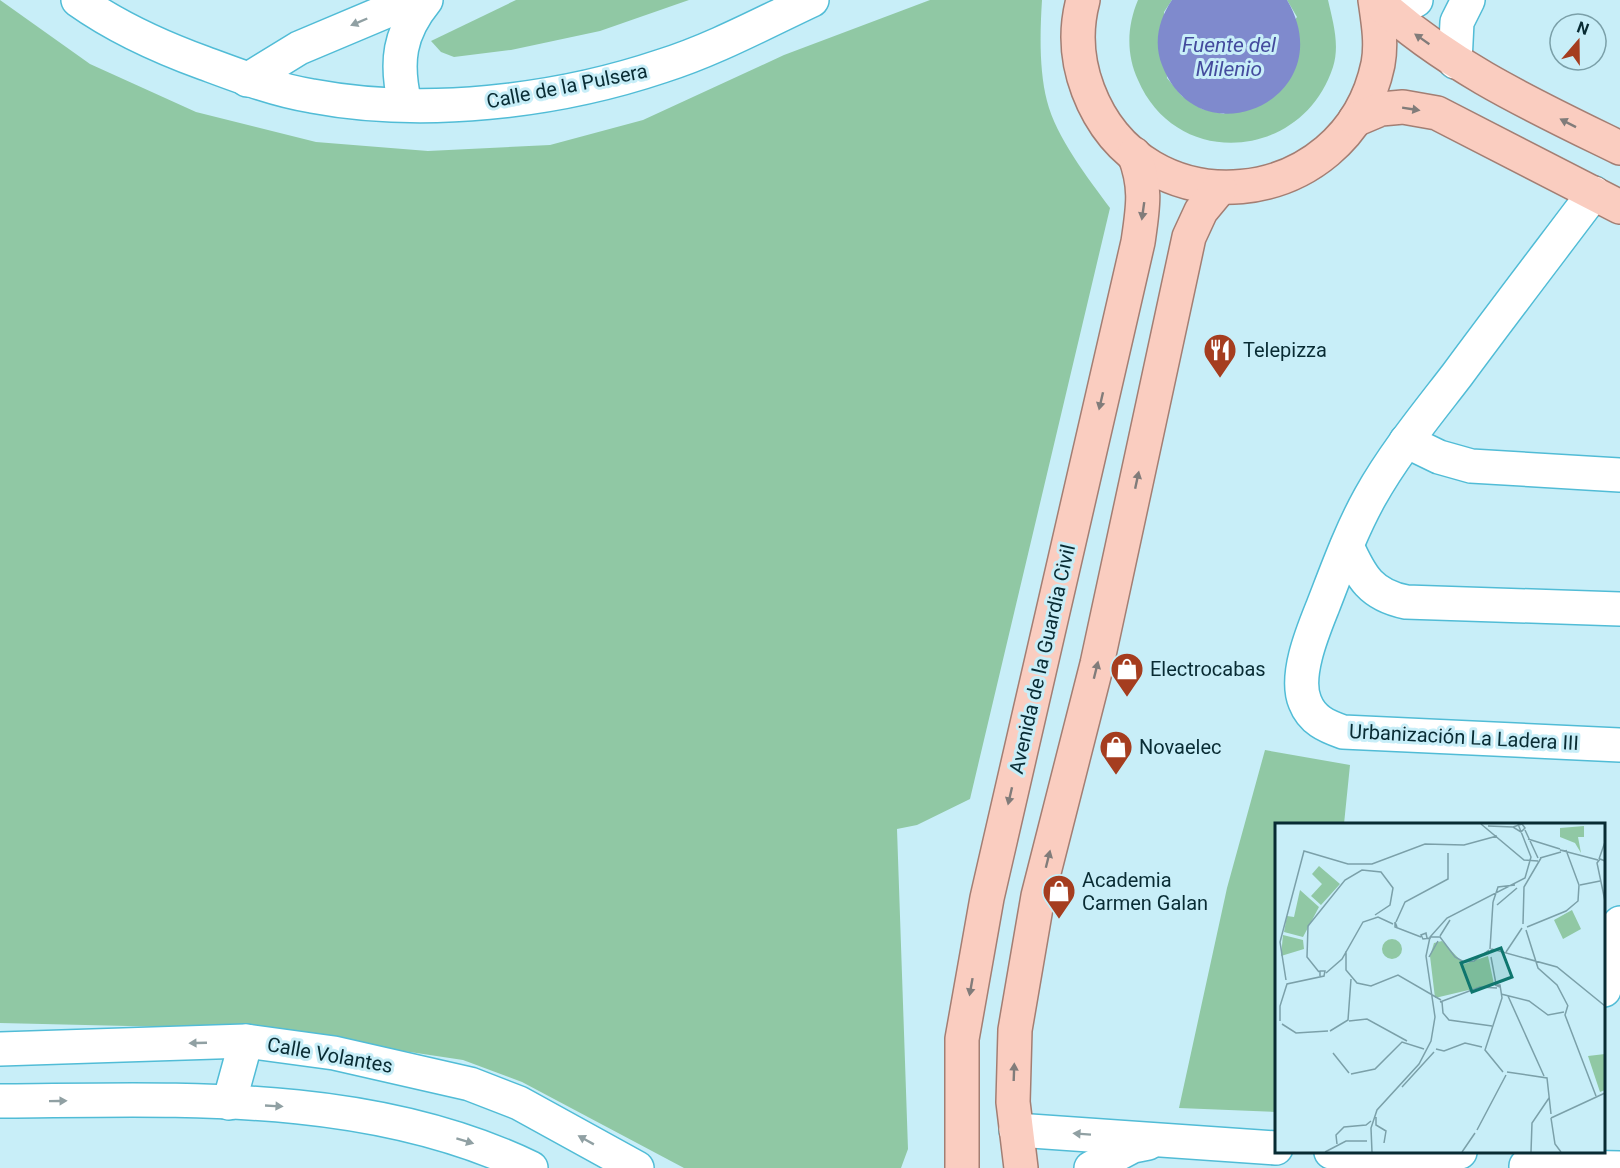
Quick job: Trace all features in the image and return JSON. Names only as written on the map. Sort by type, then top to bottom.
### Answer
[{"type":"main road","points":[[1081,5],[1078,45],[1083,76],[1094,105],[1111,132],[1134,154],[1170,175],[1190,183],[1221,188],[1255,186],[1282,178],[1319,158],[1335,144],[1355,120],[1370,92],[1378,62],[1379,30],[1390,3],[1455,62],[1620,148]]},
{"type":"main road","points":[[1355,120],[1381,109],[1403,107],[1437,113],[1607,200]]},
{"type":"main road","name":"Avenida de la Guardia Civil","points":[[962,1168],[962,1039],[987,898],[1138,242],[1145,195],[1142,175],[1134,154]]},
{"type":"main road","points":[[1021,1168],[1013,1102],[1015,1030],[1038,896],[1097,664],[1189,237],[1201,211],[1221,188]]},
{"type":"street","name":"Calle de la Pulsera","points":[[78,0],[103,17],[174,52],[247,80],[312,97],[405,104],[476,105],[544,95],[605,82],[663,66],[812,0]]},
{"type":"street","points":[[247,80],[298,48],[413,0]]},
{"type":"street","points":[[405,104],[399,66],[401,45],[411,18],[426,0]]},
{"type":"street","points":[[1455,62],[1457,22],[1468,0]]},
{"type":"street","name":"Urbanización La Ladera III","points":[[1607,200],[1406,441],[1370,497],[1347,546],[1318,617],[1303,672],[1304,700],[1312,715],[1324,725],[1343,732],[1620,745]]},
{"type":"street","points":[[1406,441],[1439,458],[1471,466],[1620,475]]},
{"type":"street","points":[[1347,546],[1357,568],[1369,585],[1385,598],[1406,602],[1620,609]]},
{"type":"street","points":[[1605,974],[1607,941],[1620,923]]},
{"type":"street","points":[[229,1103],[246,1041]]},
{"type":"street","name":"Calle Volantes","points":[[0,1048],[246,1041],[334,1053],[470,1084],[519,1104],[638,1168]]},
{"type":"street","points":[[0,1101],[130,1100],[229,1103],[359,1113],[491,1149],[531,1168]]},
{"type":"street","points":[[1016,1130],[1275,1148]]},
{"type":"street","points":[[1091,1168],[1133,1146],[1161,1139]]},
{"type":"street","points":[[1124,1168],[1146,1155],[1161,1139]]},
{"type":"street","points":[[1346,1153],[1448,1160]]},
{"type":"street","points":[[1525,1162],[1620,1168]]},
{"type":"green space","points":[[0,0],[90,64],[196,112],[316,142],[428,151],[550,145],[643,120],[784,55],[930,0],[1042,0],[1041,64],[1044,89],[1051,115],[1065,143],[1110,208],[970,799],[917,825],[897,829],[908,1149],[901,1168],[684,1168],[522,1082],[463,1060],[257,1029],[0,1023]]},
{"type":"green space","points":[[516,0],[689,0],[600,31],[511,50],[454,57],[441,52],[431,41]]},
{"type":"green space","points":[[1138,0],[1172,0],[1164,12],[1167,78],[1182,96],[1202,109],[1224,114],[1297,17],[1287,0],[1328,0],[1336,42],[1333,67],[1318,98],[1295,121],[1268,136],[1239,143],[1209,140],[1181,129],[1156,109],[1138,80],[1131,60],[1129,40]]},
{"type":"green space","points":[[1265,750],[1350,765],[1344,823],[1275,823],[1275,1112],[1179,1108],[1227,888]]},
{"type":"water","name":"Fuente del Milenio","points":[[1172,0],[1287,0],[1300,35],[1297,65],[1283,89],[1260,106],[1233,114],[1206,110],[1181,95],[1162,65],[1158,48],[1161,23]]},
{"type":"place","name":"Telepizza","points":[[1220,379]]},
{"type":"place","name":"Electrocabas","points":[[1127,698]]},
{"type":"place","name":"Novaelec","points":[[1116,776]]},
{"type":"place","name":"Academia Carmen Galan","points":[[1059,920]]}]
